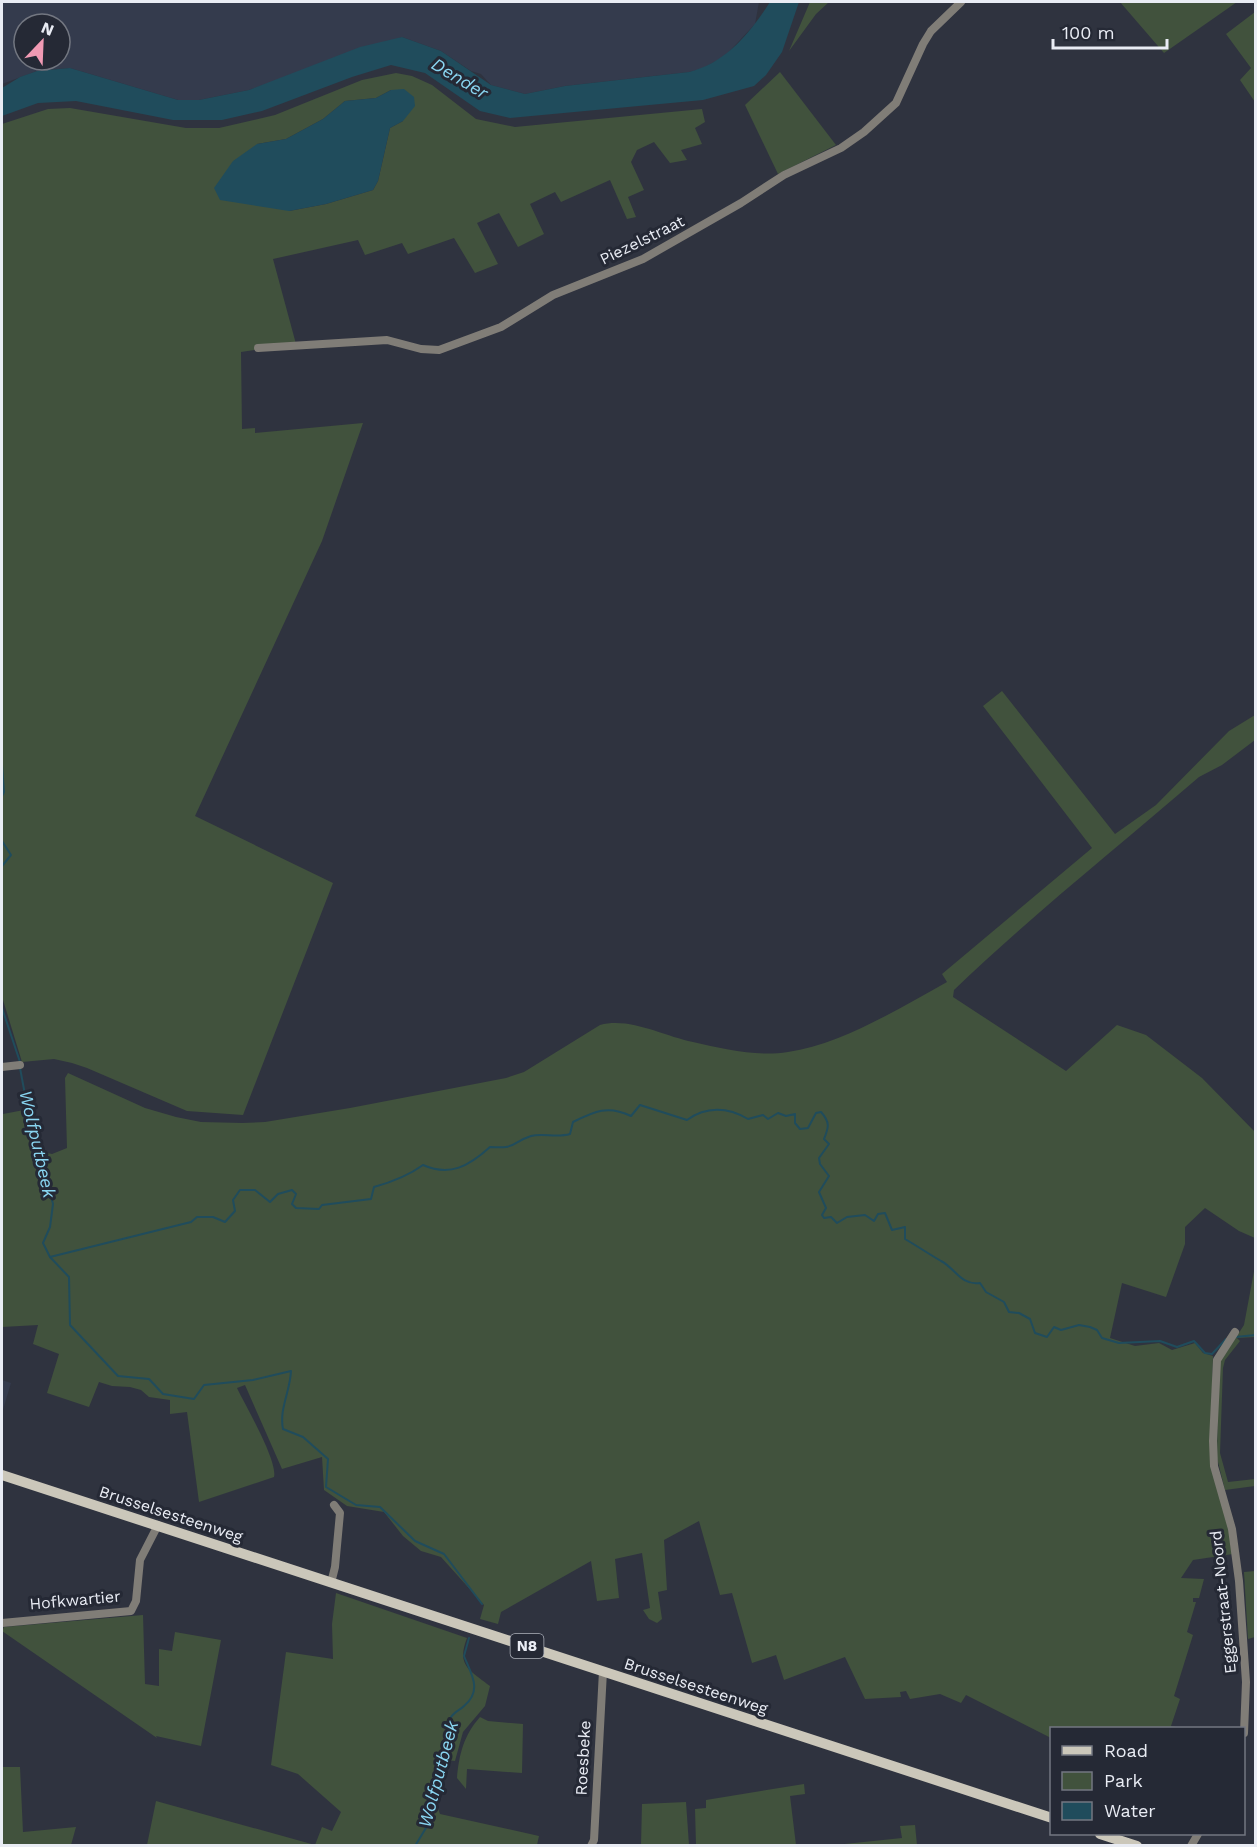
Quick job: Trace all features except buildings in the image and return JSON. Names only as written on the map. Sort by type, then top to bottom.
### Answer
[{"type":"main road","name":"Brusselsesteenweg","points":[[2,1475],[158,1524],[331,1583],[1050,1817]]},
{"type":"main road","points":[[1106,1835],[1137,1845]]},
{"type":"street","name":"Piezelstraat","points":[[258,348],[387,340],[421,349],[439,350],[501,327],[553,295],[643,259],[741,204],[784,175],[841,148],[864,132],[896,103],[923,44],[932,31],[961,2]]},
{"type":"street","points":[[2,1067],[20,1065]]},
{"type":"street","name":"Eggerstraat-Noord","points":[[1235,1332],[1217,1360],[1213,1441],[1214,1466],[1232,1528],[1239,1581],[1246,1682],[1244,1727]]},
{"type":"street","points":[[331,1583],[336,1567],[340,1513],[334,1505]]},
{"type":"street","name":"Hofkwartier","points":[[2,1623],[131,1611],[136,1601],[140,1560],[158,1524]]},
{"type":"street","name":"Roesbeke","points":[[591,1845],[603,1671]]},
{"type":"shaded area","points":[[2,2],[759,2],[755,24],[725,56],[702,69],[565,86],[525,94],[491,85],[481,74],[471,71],[441,51],[402,37],[249,90],[199,100],[178,100],[72,69],[72,12],[12,12],[12,72],[34,72],[2,84]]},
{"type":"shaded area","points":[[2,1380],[11,1383],[2,1413]]},
{"type":"green space","points":[[810,2],[829,2],[816,14],[789,51]]},
{"type":"green space","points":[[1120,2],[1237,2],[1164,53]]},
{"type":"green space","points":[[1255,12],[1255,102],[1240,80],[1251,68],[1226,34]]},
{"type":"green space","points":[[780,72],[836,145],[778,174],[745,105]]},
{"type":"green space","points":[[396,73],[412,76],[432,85],[476,119],[515,127],[702,109],[705,122],[695,128],[702,144],[681,150],[687,160],[670,163],[654,142],[637,150],[631,162],[644,190],[628,197],[636,217],[627,219],[610,180],[561,202],[555,192],[530,204],[544,234],[518,247],[499,213],[477,223],[498,264],[475,273],[454,238],[408,254],[402,243],[365,255],[358,240],[273,259],[296,344],[241,352],[242,429],[255,428],[255,433],[363,423],[322,541],[195,816],[333,883],[243,1115],[187,1111],[72,1063],[54,1059],[22,1062],[3,1000],[2,124],[48,109],[70,108],[186,128],[219,128],[275,115],[362,80]],"holes":[[[391,90],[403,121],[390,128],[378,181],[373,190],[326,204],[289,211],[257,144],[286,139],[323,119],[345,101],[376,98]]]},
{"type":"green space","points":[[1002,691],[1115,834],[1156,805],[1229,731],[1255,715],[1255,740],[1222,765],[1199,777],[1075,882],[954,990],[953,997],[1066,1071],[1117,1025],[1146,1035],[1202,1078],[1255,1132],[1255,1238],[1239,1231],[1205,1208],[1185,1227],[1185,1244],[1166,1297],[1122,1283],[1110,1338],[1135,1346],[1159,1343],[1172,1350],[1195,1343],[1203,1353],[1213,1356],[1210,1462],[1231,1536],[1233,1554],[1193,1560],[1181,1578],[1204,1579],[1199,1598],[1193,1598],[1193,1602],[1196,1602],[1187,1632],[1193,1635],[1174,1696],[1180,1699],[1171,1726],[1176,1727],[1050,1727],[1050,1737],[966,1695],[961,1703],[940,1694],[910,1699],[906,1691],[900,1692],[901,1697],[865,1699],[845,1657],[784,1680],[776,1655],[752,1663],[732,1593],[720,1595],[699,1521],[664,1540],[667,1590],[658,1592],[662,1619],[657,1623],[649,1619],[643,1610],[650,1608],[642,1553],[615,1559],[619,1598],[597,1601],[591,1561],[501,1612],[498,1624],[480,1619],[484,1605],[441,1557],[421,1551],[403,1536],[384,1512],[347,1506],[324,1490],[322,1457],[282,1469],[245,1385],[237,1388],[266,1446],[274,1469],[274,1477],[199,1502],[187,1412],[170,1414],[170,1400],[149,1397],[141,1390],[130,1387],[112,1386],[99,1382],[89,1407],[47,1393],[59,1354],[33,1344],[38,1325],[2,1327],[2,1108],[3,1114],[24,1110],[29,1131],[39,1131],[43,1152],[52,1154],[67,1148],[65,1078],[68,1073],[145,1108],[176,1117],[201,1122],[265,1122],[506,1078],[524,1072],[600,1025],[611,1023],[635,1025],[717,1047],[764,1054],[808,1048],[850,1033],[947,982],[942,974],[1092,848],[983,706]]},
{"type":"green space","points":[[1255,1266],[1255,1337],[1237,1338],[1240,1341],[1225,1360],[1220,1453],[1228,1482],[1255,1479],[1255,1486],[1225,1490],[1217,1458],[1218,1365],[1244,1325]]},
{"type":"green space","points":[[1255,1571],[1255,1637],[1248,1639],[1244,1572]]},
{"type":"green space","points":[[336,1593],[467,1638],[464,1647],[464,1661],[471,1671],[490,1686],[485,1706],[463,1732],[455,1761],[446,1760],[437,1801],[440,1814],[539,1836],[537,1845],[315,1845],[322,1827],[332,1831],[341,1812],[298,1774],[271,1765],[286,1652],[333,1659],[332,1624]]},
{"type":"green space","points":[[143,1615],[145,1684],[159,1686],[159,1649],[172,1651],[175,1632],[221,1640],[201,1746],[156,1736],[157,1738],[2,1631],[4,1627]]},
{"type":"green space","points":[[480,1717],[488,1721],[523,1724],[522,1773],[467,1769],[466,1789],[457,1778],[459,1761],[466,1738]]},
{"type":"green space","points":[[2,1767],[20,1767],[23,1832],[76,1827],[71,1845],[2,1845]]},
{"type":"green space","points":[[804,1784],[805,1794],[790,1796],[796,1845],[696,1845],[695,1809],[706,1808],[706,1800]]},
{"type":"green space","points":[[156,1801],[315,1845],[147,1845]]},
{"type":"green space","points":[[686,1802],[689,1845],[641,1845],[642,1804]]},
{"type":"green space","points":[[915,1825],[917,1845],[835,1845],[902,1838],[900,1826]]},
{"type":"water","name":"Dender","points":[[770,2],[799,2],[782,52],[766,75],[754,86],[703,100],[510,118],[480,111],[425,73],[391,65],[262,111],[222,120],[173,120],[76,101],[38,103],[2,116],[2,88],[20,77],[34,72],[72,72],[72,69],[178,100],[199,100],[249,90],[360,47],[402,37],[441,51],[491,85],[525,94],[565,86],[689,72],[702,68],[726,54],[754,25]]},
{"type":"water","points":[[404,89],[414,97],[415,106],[403,121],[390,128],[378,181],[373,190],[326,204],[289,211],[220,200],[214,188],[233,161],[257,144],[286,139],[323,119],[345,101],[376,98],[391,90]]},
{"type":"waterway","name":"Wolfputbeek","points":[[2,765],[4,792],[2,796]]},
{"type":"waterway","name":"Wolfputbeek","points":[[2,841],[11,855],[2,866]]},
{"type":"waterway","name":"Wolfputbeek","points":[[2,1008],[20,1062]]},
{"type":"waterway","name":"Wolfputbeek","points":[[20,1068],[53,1204],[50,1227],[43,1243],[50,1257],[69,1277],[70,1325],[118,1376],[149,1379],[163,1394],[194,1399],[204,1385],[253,1380],[291,1371],[282,1414],[283,1429],[303,1437],[328,1459],[326,1487],[356,1505],[380,1507],[415,1541],[444,1554],[482,1604]]},
{"type":"waterway","points":[[50,1257],[191,1222],[197,1217],[213,1217],[225,1222],[235,1211],[233,1200],[240,1190],[255,1190],[270,1202],[278,1194],[292,1190],[296,1194],[292,1204],[296,1208],[319,1209],[322,1205],[371,1199],[374,1187],[400,1178],[423,1165],[442,1170],[459,1168],[490,1147],[509,1146],[536,1135],[570,1134],[573,1122],[602,1111],[615,1111],[631,1116],[640,1105],[687,1120],[709,1110],[725,1110],[748,1119],[763,1115],[768,1119],[778,1113],[786,1116],[795,1114],[795,1123],[800,1129],[808,1128],[816,1113],[821,1112],[828,1128],[824,1139],[829,1144],[819,1158],[820,1164],[829,1176],[819,1192],[826,1208],[822,1215],[824,1218],[831,1217],[837,1223],[847,1217],[865,1215],[874,1221],[878,1214],[885,1213],[892,1230],[905,1227],[905,1239],[946,1264],[968,1282],[980,1283],[986,1292],[1004,1302],[1009,1312],[1019,1313],[1030,1319],[1035,1333],[1047,1337],[1054,1327],[1061,1330],[1079,1325],[1097,1330],[1102,1338],[1119,1343],[1160,1341],[1177,1347],[1194,1341],[1205,1353],[1212,1354],[1226,1339]]},
{"type":"waterway","points":[[1235,1337],[1256,1335]]},
{"type":"waterway","name":"Wolfputbeek","points":[[415,1846],[429,1823],[435,1780],[450,1735],[450,1719],[470,1700],[473,1694],[474,1682],[464,1656],[469,1638]]}]
